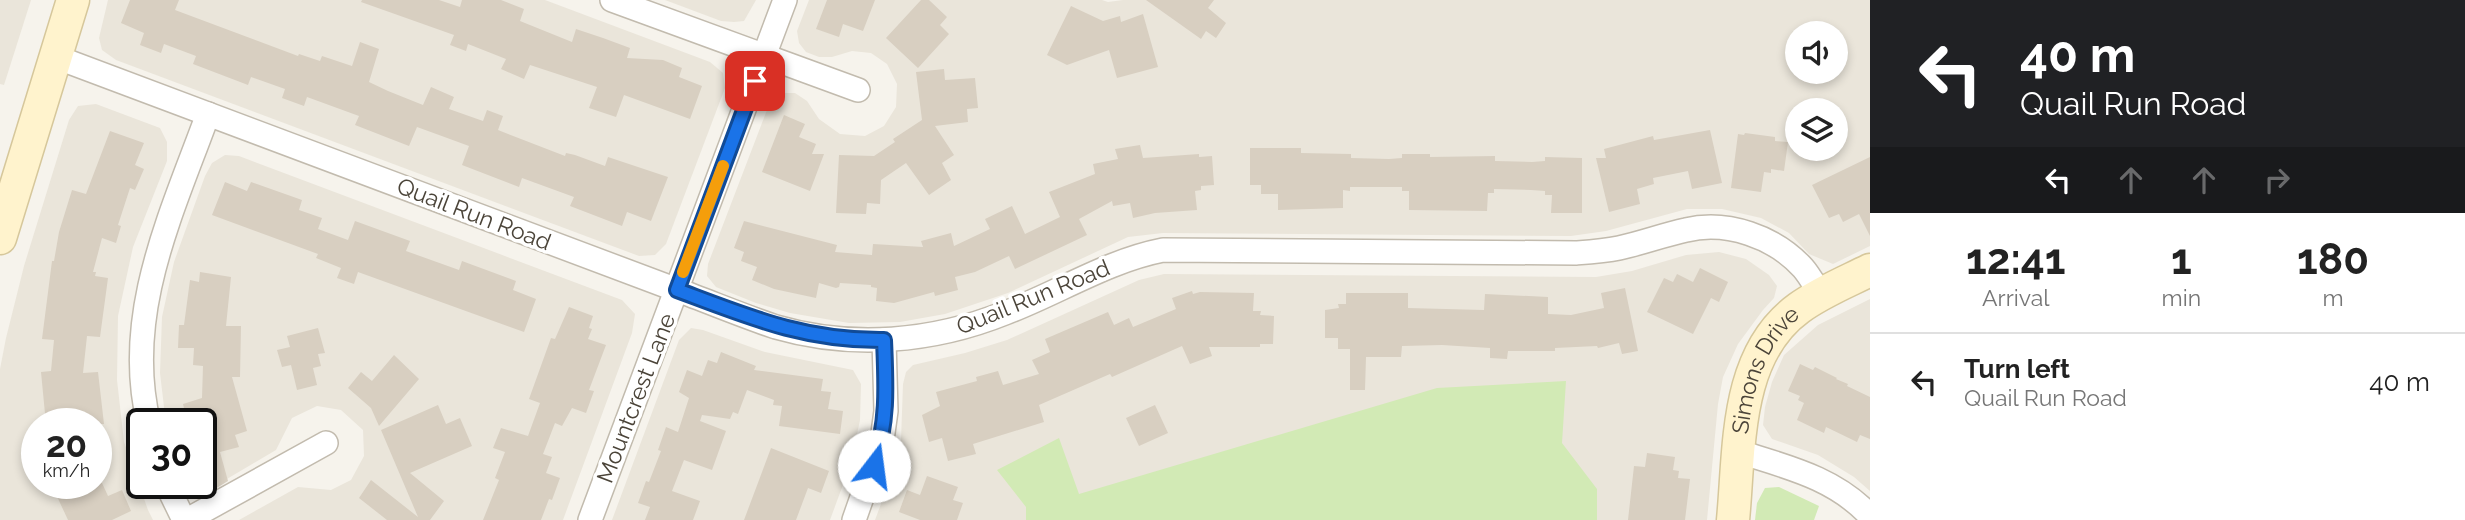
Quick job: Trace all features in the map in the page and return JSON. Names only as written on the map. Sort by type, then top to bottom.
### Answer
[{"type":"street","points":[[0,238],[73,0]]},
{"type":"street","points":[[612,0],[858,89]]},
{"type":"street","name":"Mountcrest Lane","points":[[590,520],[785,0]]},
{"type":"street","name":"Quail Run Road","points":[[56,57],[777,327],[819,336],[884,340],[926,336],[964,328],[1006,313],[1136,255],[1163,250],[1576,253],[1617,248],[1688,229],[1713,227],[1741,231],[1764,239],[1785,252],[1803,269],[1821,295]]},
{"type":"street","points":[[147,408],[142,379],[146,299],[155,258],[208,114]]},
{"type":"street","name":"Simons Drive","points":[[1733,520],[1745,400],[1761,351],[1777,329],[1798,309],[1870,270]]},
{"type":"street","points":[[854,520],[882,440],[886,411],[884,340]]},
{"type":"street","points":[[175,499],[186,520],[326,443]]},
{"type":"street","points":[[1740,452],[1805,472],[1836,486],[1870,516]]},
{"type":"shaded area","points":[[0,0],[31,0],[4,85],[0,84]]},
{"type":"shaded area","points":[[108,0],[545,0],[710,62],[723,73],[725,88],[666,244],[655,255],[639,256],[116,60],[102,50],[99,38]]},
{"type":"shaded area","points":[[665,0],[756,0],[744,21],[734,22],[721,21]]},
{"type":"shaded area","points":[[809,0],[1870,0],[1870,246],[1833,264],[1809,254],[1789,233],[1761,218],[1722,209],[1687,209],[1606,231],[1571,236],[1163,233],[1128,237],[1008,293],[945,314],[900,322],[849,323],[790,313],[716,287],[707,276],[708,264],[770,102],[781,93],[795,93],[807,101],[819,119],[840,134],[865,136],[884,126],[896,107],[897,84],[887,64],[871,53],[852,51],[832,57],[819,57],[806,52],[799,43],[797,31]]},
{"type":"shaded area","points":[[96,104],[160,128],[167,142],[167,161],[133,247],[118,316],[117,380],[126,448],[126,499],[144,499],[153,520],[0,520],[0,369],[24,266],[69,120],[78,106]]},
{"type":"shaded area","points":[[225,155],[239,156],[622,300],[635,314],[632,333],[563,520],[239,520],[298,487],[331,490],[351,480],[364,456],[363,430],[341,410],[317,406],[292,418],[276,450],[217,485],[217,408],[164,408],[160,373],[162,317],[174,262],[212,163]]},
{"type":"shaded area","points":[[1719,252],[1746,259],[1769,275],[1777,286],[1774,298],[1738,344],[1723,377],[1707,520],[875,520],[894,469],[901,440],[903,384],[906,372],[913,365],[1007,340],[1139,280],[1164,274],[1596,277],[1632,271],[1686,255]]},
{"type":"shaded area","points":[[1870,299],[1870,491],[1854,477],[1818,455],[1772,439],[1763,425],[1772,382],[1784,355],[1818,325]]},
{"type":"shaded area","points":[[691,328],[765,352],[853,370],[861,384],[860,420],[851,463],[830,520],[612,520],[679,340]]},
{"type":"green space","points":[[1566,381],[1562,443],[1597,489],[1597,520],[1026,520],[1026,507],[997,470],[1059,438],[1079,494],[1437,388]]},
{"type":"green space","points":[[1779,487],[1819,506],[1814,520],[1755,520],[1757,503],[1765,488]]},
{"type":"building","points":[[130,0],[179,0],[175,10],[298,56],[299,54],[320,61],[322,56],[352,66],[360,42],[379,49],[369,82],[388,91],[423,105],[431,87],[454,97],[449,109],[483,121],[487,110],[503,116],[498,130],[565,156],[566,153],[575,155],[605,166],[608,157],[668,177],[651,221],[627,212],[622,226],[570,206],[574,197],[522,178],[519,187],[462,165],[469,146],[417,127],[409,146],[355,125],[359,116],[307,97],[304,106],[282,98],[285,89],[251,77],[248,85],[193,64],[196,56],[164,44],[161,53],[140,45],[144,33],[121,23]]},
{"type":"building","points":[[439,0],[460,7],[462,0],[501,0],[524,9],[520,21],[572,42],[576,29],[603,38],[630,48],[627,58],[663,60],[682,68],[679,77],[702,86],[690,119],[624,95],[616,117],[589,108],[597,87],[530,65],[524,79],[501,69],[506,59],[468,44],[466,51],[450,45],[454,35],[361,2]]},
{"type":"building","points":[[827,0],[875,0],[863,31],[843,24],[839,37],[816,29]]},
{"type":"building","points":[[921,0],[929,0],[947,17],[940,25],[949,34],[918,68],[886,38]]},
{"type":"building","points":[[1146,0],[1214,0],[1208,8],[1226,23],[1216,38],[1206,31],[1201,39]]},
{"type":"building","points":[[1071,6],[1103,21],[1120,16],[1121,22],[1143,14],[1158,67],[1117,78],[1109,50],[1067,65],[1047,55]]},
{"type":"building","points":[[944,69],[945,80],[975,78],[978,108],[967,109],[968,122],[935,126],[954,155],[942,163],[951,180],[929,195],[906,163],[881,180],[880,204],[867,203],[866,214],[836,213],[839,155],[874,156],[895,142],[893,139],[922,120],[916,72]]},
{"type":"building","points":[[784,115],[805,124],[799,137],[816,144],[812,154],[824,154],[810,191],[762,172]]},
{"type":"building","points":[[1710,130],[1722,183],[1692,189],[1688,171],[1653,178],[1654,184],[1637,189],[1640,204],[1609,212],[1596,158],[1606,158],[1604,149],[1653,136],[1654,140]]},
{"type":"building","points":[[110,131],[144,143],[135,165],[144,169],[135,190],[130,188],[118,225],[121,226],[116,243],[102,238],[93,272],[96,272],[95,276],[108,278],[100,337],[87,336],[83,373],[98,372],[102,408],[44,408],[41,372],[51,371],[54,340],[42,339],[52,261],[72,190],[86,194]]},
{"type":"building","points":[[1738,134],[1775,137],[1775,141],[1785,142],[1784,171],[1771,169],[1771,173],[1764,172],[1761,192],[1731,188]]},
{"type":"building","points":[[1140,145],[1143,158],[1199,154],[1199,157],[1212,156],[1214,185],[1201,186],[1201,190],[1195,191],[1197,210],[1155,213],[1133,218],[1130,203],[1113,206],[1112,201],[1079,219],[1087,235],[1015,269],[1009,256],[975,272],[955,277],[958,290],[935,296],[934,292],[894,303],[876,301],[877,288],[871,285],[840,283],[836,288],[819,283],[816,298],[774,289],[752,280],[757,267],[741,261],[744,252],[734,248],[744,221],[837,245],[835,252],[872,255],[873,244],[923,247],[921,241],[951,233],[954,246],[990,229],[985,219],[1012,206],[1025,234],[1060,217],[1049,192],[1095,174],[1093,164],[1118,159],[1115,149]]},
{"type":"building","points":[[1250,148],[1301,148],[1301,153],[1351,154],[1351,158],[1389,159],[1402,158],[1402,154],[1430,154],[1430,157],[1495,156],[1495,161],[1532,162],[1545,161],[1545,157],[1582,158],[1582,213],[1551,213],[1552,195],[1545,195],[1545,191],[1494,189],[1494,193],[1488,193],[1487,211],[1409,210],[1409,191],[1402,191],[1402,187],[1350,187],[1350,191],[1343,190],[1343,208],[1278,210],[1278,194],[1261,194],[1261,185],[1250,185]]},
{"type":"building","points":[[1870,157],[1870,236],[1859,214],[1843,222],[1839,214],[1829,218],[1812,185]]},
{"type":"building","points":[[225,182],[247,191],[251,182],[302,200],[299,210],[322,218],[318,229],[348,240],[355,221],[410,241],[406,251],[459,270],[462,261],[516,281],[513,290],[536,299],[524,332],[358,272],[354,284],[337,278],[341,268],[316,258],[318,254],[212,215]]},
{"type":"building","points":[[1700,268],[1728,282],[1719,302],[1711,298],[1693,334],[1647,312],[1664,278],[1673,282],[1677,274],[1693,282]]},
{"type":"building","points":[[200,272],[231,277],[226,326],[241,326],[240,377],[232,377],[247,431],[235,435],[239,447],[220,452],[228,481],[217,488],[217,408],[184,408],[183,404],[202,398],[203,366],[193,365],[194,348],[178,348],[179,325],[184,325],[190,280],[199,282]]},
{"type":"building","points":[[1625,288],[1638,351],[1622,354],[1619,343],[1598,348],[1508,351],[1507,359],[1490,358],[1490,348],[1402,346],[1401,357],[1366,357],[1365,390],[1350,390],[1350,349],[1338,349],[1338,338],[1325,338],[1325,310],[1339,308],[1338,304],[1346,304],[1346,293],[1408,293],[1408,308],[1484,310],[1485,294],[1548,297],[1548,314],[1571,315],[1604,308],[1601,293]]},
{"type":"building","points":[[1192,291],[1193,294],[1254,293],[1253,311],[1261,311],[1260,315],[1274,316],[1273,344],[1260,344],[1260,347],[1209,347],[1212,356],[1190,364],[1182,346],[1039,405],[1044,422],[973,444],[976,454],[948,461],[942,438],[929,442],[922,415],[940,406],[936,392],[977,381],[976,377],[998,371],[1003,385],[1039,374],[1032,360],[1050,352],[1045,339],[1108,312],[1114,325],[1129,318],[1133,327],[1176,309],[1172,298]]},
{"type":"building","points":[[569,307],[593,316],[588,339],[606,345],[589,390],[594,391],[586,413],[572,408],[562,426],[555,423],[543,454],[552,457],[546,473],[560,478],[552,500],[549,499],[541,520],[483,520],[499,480],[495,478],[505,452],[493,448],[501,428],[528,436],[540,403],[529,399],[551,338],[555,339]]},
{"type":"building","points":[[318,328],[325,353],[318,354],[321,366],[313,368],[317,385],[297,390],[291,365],[282,367],[277,350],[290,347],[287,336]]},
{"type":"building","points":[[721,352],[756,366],[754,370],[823,379],[821,391],[831,392],[828,409],[843,411],[840,434],[779,426],[782,406],[773,405],[774,400],[747,390],[738,414],[733,412],[730,419],[702,415],[700,421],[726,431],[712,470],[684,460],[672,491],[700,501],[693,520],[645,520],[650,507],[638,503],[661,451],[658,450],[666,427],[678,432],[689,398],[679,392],[687,370],[702,376],[708,360],[717,363]]},
{"type":"building","points":[[394,355],[419,379],[379,426],[371,408],[348,388],[361,372],[372,381]]},
{"type":"building","points":[[1800,364],[1813,370],[1815,367],[1870,397],[1870,439],[1860,435],[1857,442],[1826,427],[1824,433],[1797,420],[1804,403],[1798,400],[1800,396],[1788,391]]},
{"type":"building","points":[[438,405],[446,424],[460,418],[472,446],[410,473],[444,501],[430,520],[387,520],[359,498],[371,480],[418,517],[381,430]]},
{"type":"building","points":[[1155,405],[1168,433],[1139,446],[1126,418]]},
{"type":"building","points":[[771,448],[829,471],[821,493],[808,488],[796,520],[744,520]]},
{"type":"building","points":[[1647,453],[1675,457],[1673,470],[1679,471],[1678,478],[1690,479],[1685,520],[1628,520],[1634,466],[1645,467]]},
{"type":"building","points":[[927,476],[958,487],[953,500],[963,503],[957,520],[920,520],[899,512],[907,490],[920,495]]},
{"type":"building","points":[[122,490],[131,511],[112,520],[68,520],[58,499],[112,499],[112,494]]},
{"type":"slow traffic","points":[[683,272],[723,166]]},
{"type":"route","points":[[755,81],[677,290],[777,327],[819,336],[884,340],[886,411],[882,440],[874,466]]}]
